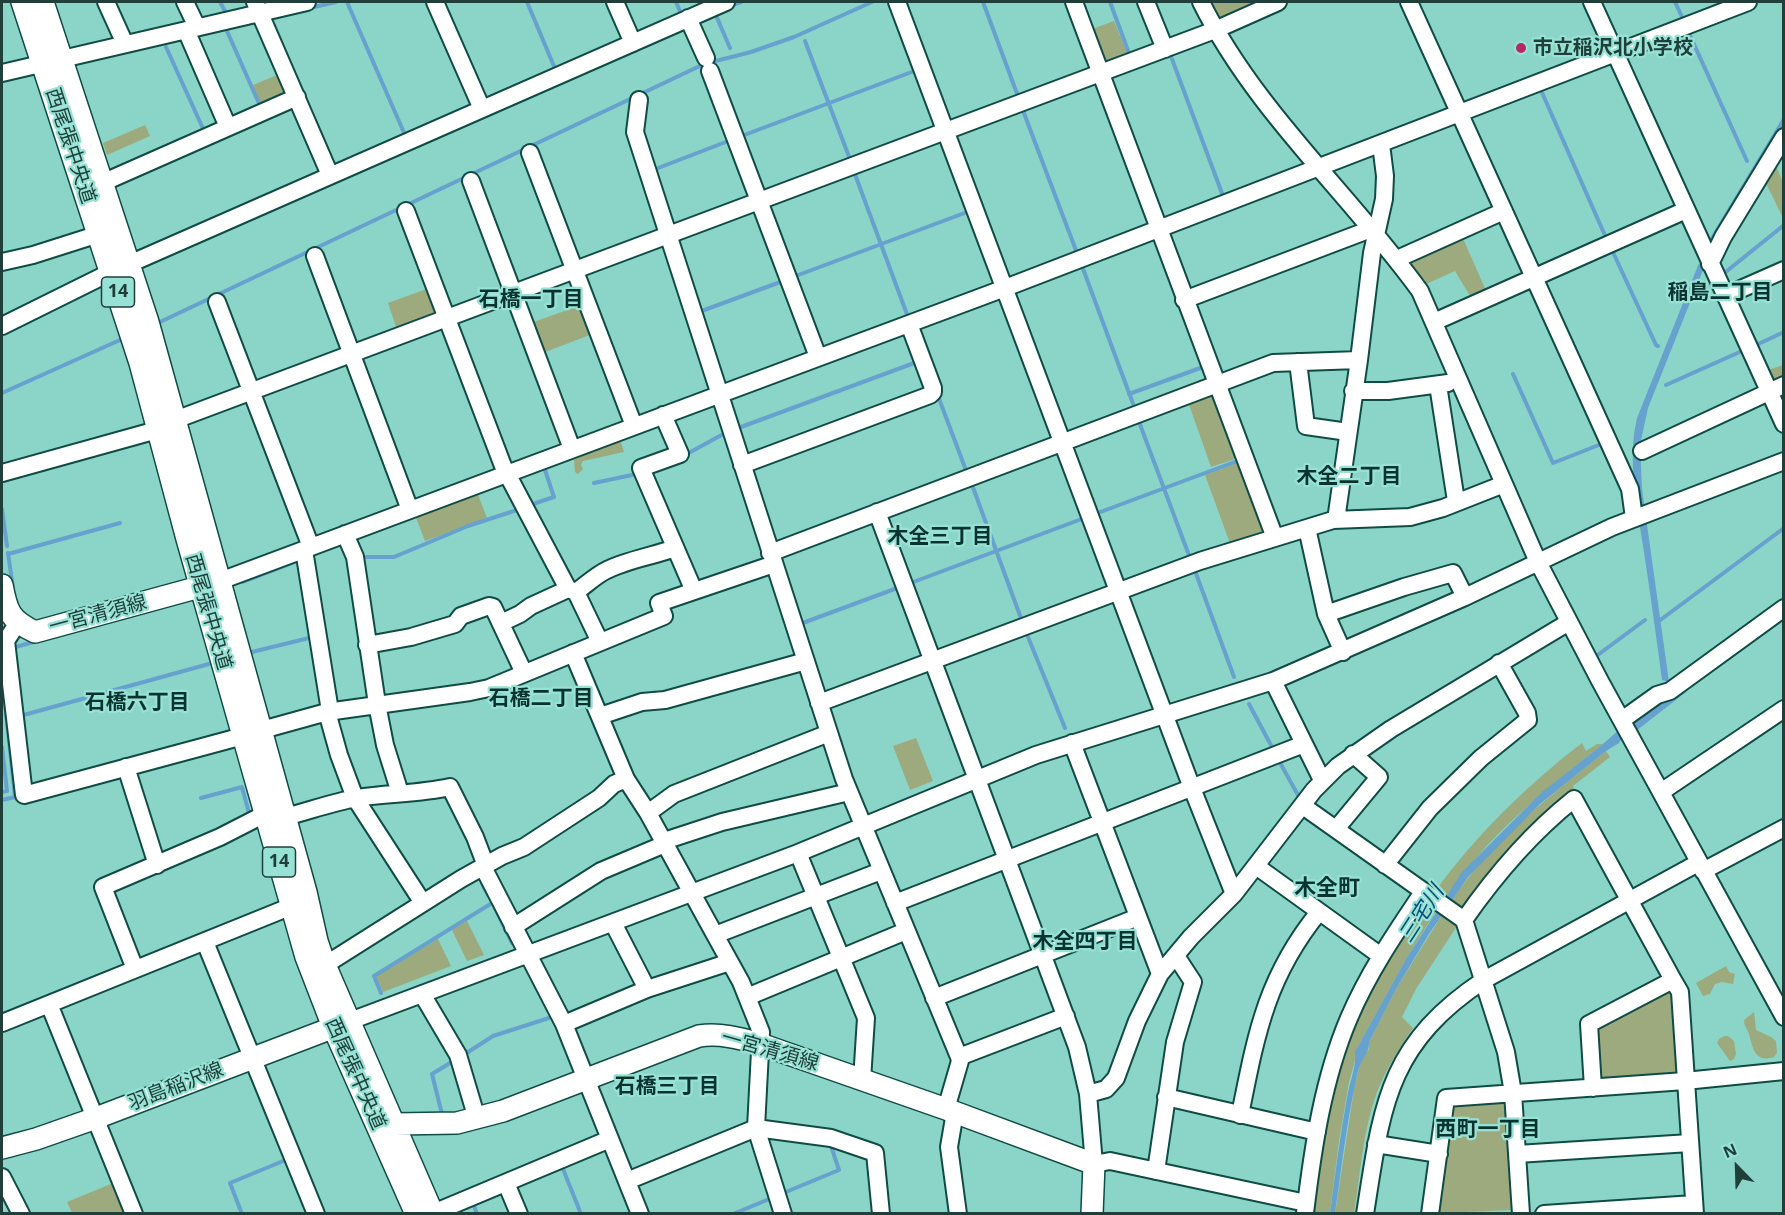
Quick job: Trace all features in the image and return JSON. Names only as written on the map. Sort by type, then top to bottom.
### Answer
[{"type":"main road","name":"西尾張中央道","points":[[22,2],[52,61],[102,183],[140,363],[166,425],[275,816],[292,906],[306,957],[395,1124],[432,1213]]},
{"type":"main road","name":"西尾張中央道","points":[[43,2],[52,61],[99,234],[120,268]]},
{"type":"main road","name":"一宮清須線","points":[[17,624],[35,632],[210,584]]},
{"type":"main road","points":[[2,585],[5,605],[17,624]]},
{"type":"main road","name":"西尾張中央道","points":[[275,816],[306,892],[316,941],[341,1024],[416,1214]]},
{"type":"main road","name":"羽島稲沢線","points":[[2,1149],[96,1118],[341,1024]]},
{"type":"main road","name":"一宮清須線","points":[[395,1124],[457,1123],[477,1119],[699,1036],[713,1034],[734,1036],[760,1044],[950,1110],[1094,1164]]},
{"type":"main road","points":[[1092,1214],[1094,1164]]},
{"type":"street","points":[[106,2],[125,44]]},
{"type":"street","points":[[185,2],[192,29],[228,127]]},
{"type":"street","points":[[2,74],[192,29],[258,7],[307,2]]},
{"type":"street","points":[[435,2],[482,109]]},
{"type":"street","points":[[615,2],[633,43]]},
{"type":"street","points":[[2,326],[120,268],[726,2]]},
{"type":"street","points":[[897,2],[1164,715],[1234,894]]},
{"type":"street","points":[[1074,2],[1275,538]]},
{"type":"street","points":[[1146,2],[1165,49]]},
{"type":"street","points":[[1201,2],[1215,30],[1251,84],[1318,168],[1397,259],[1420,291],[1538,562],[1784,1017]]},
{"type":"street","points":[[2,472],[166,425],[251,391],[1215,30],[1278,2]]},
{"type":"street","points":[[1409,2],[1630,489],[1639,516]]},
{"type":"street","points":[[1592,2],[1784,424]]},
{"type":"street","points":[[210,584],[1005,288],[1748,2]]},
{"type":"street","points":[[258,7],[330,175]]},
{"type":"street","points":[[688,18],[708,64],[818,357]]},
{"type":"street","points":[[102,183],[297,97]]},
{"type":"street","points":[[639,100],[635,132],[829,733],[849,792],[960,1061],[950,1110],[949,1147],[958,1214]]},
{"type":"street","points":[[1710,264],[1723,237],[1784,137]]},
{"type":"street","points":[[1336,520],[1359,360],[1373,231],[1384,199],[1385,176],[1381,144]]},
{"type":"street","points":[[530,153],[634,426]]},
{"type":"street","points":[[471,181],[572,449]]},
{"type":"street","points":[[1434,322],[1686,210]]},
{"type":"street","points":[[406,211],[507,473],[600,642]]},
{"type":"street","points":[[1397,259],[1503,211]]},
{"type":"street","points":[[1185,300],[1373,231]]},
{"type":"street","points":[[2,262],[33,255],[99,234]]},
{"type":"street","points":[[315,256],[410,510]]},
{"type":"street","points":[[1725,296],[1784,270]]},
{"type":"street","points":[[217,302],[307,549],[328,712],[339,755],[355,798],[423,903]]},
{"type":"street","points":[[742,465],[930,395],[933,388],[909,324]]},
{"type":"street","points":[[17,624],[6,641],[6,694],[24,795],[328,712],[489,688],[664,616],[659,603],[772,559],[877,512],[1216,384],[1273,363],[1359,360]]},
{"type":"street","points":[[1298,362],[1306,426],[1348,432]]},
{"type":"street","points":[[1353,391],[1388,391],[1459,381]]},
{"type":"street","points":[[1438,385],[1456,501]]},
{"type":"street","points":[[1642,451],[1784,385]]},
{"type":"street","points":[[663,415],[680,454],[641,468],[694,591]]},
{"type":"street","points":[[341,1024],[798,853],[976,779],[1072,743],[1273,681],[1465,597],[1639,516],[1784,461]]},
{"type":"street","points":[[819,703],[1200,561],[1336,520],[1410,516],[1443,508],[1504,484]]},
{"type":"street","points":[[877,512],[1077,1047],[1088,1094],[1094,1164],[1110,1161],[1305,1208],[1322,1102],[1349,1017],[1381,956],[1427,894]]},
{"type":"street","points":[[1307,528],[1326,614],[1343,652]]},
{"type":"street","points":[[345,534],[355,557],[377,704],[385,745],[400,793]]},
{"type":"street","points":[[501,623],[531,606],[572,591],[604,571],[622,563],[647,558],[675,548]]},
{"type":"street","points":[[1326,614],[1453,573],[1465,597]]},
{"type":"street","points":[[367,645],[411,637],[455,624],[461,616],[489,606],[493,607],[524,673]]},
{"type":"street","points":[[1622,720],[1657,695],[1670,691],[1784,608]]},
{"type":"street","points":[[1088,1094],[1106,1089],[1116,1078],[1137,1021],[1160,974],[1191,937],[1234,894],[1322,780],[1353,754],[1569,622]]},
{"type":"street","points":[[573,653],[626,779],[648,813],[730,962],[762,1032],[756,1128],[783,1214]]},
{"type":"street","points":[[600,716],[642,702],[664,700],[806,661]]},
{"type":"street","points":[[1385,865],[1430,808],[1481,758],[1528,720],[1527,713],[1499,663]]},
{"type":"street","points":[[1273,681],[1322,780]]},
{"type":"street","points":[[1661,792],[1784,710]]},
{"type":"street","points":[[648,813],[674,794],[829,733]]},
{"type":"street","points":[[1072,743],[1160,974]]},
{"type":"street","points":[[895,903],[1304,744]]},
{"type":"street","points":[[1336,830],[1379,777],[1353,754]]},
{"type":"street","points":[[126,766],[157,865]]},
{"type":"street","points":[[325,965],[423,903],[484,867],[524,847],[599,798],[614,784],[626,779]]},
{"type":"street","points":[[135,969],[103,887],[275,816],[355,798],[428,792],[450,787],[475,837],[484,867],[564,1024],[640,1214]]},
{"type":"street","points":[[513,927],[601,871],[664,842],[722,822],[849,792]]},
{"type":"street","points":[[1461,919],[1523,844],[1574,799],[1680,992],[1694,1209],[1544,1214]]},
{"type":"street","points":[[1303,806],[1461,919],[1484,980],[1506,1052],[1513,1093],[1521,1214]]},
{"type":"street","points":[[1365,1214],[1380,1121],[1390,1087],[1406,1055],[1436,1016],[1462,994],[1484,980],[1630,900],[1784,828]]},
{"type":"street","points":[[798,853],[866,1018],[862,1080]]},
{"type":"street","points":[[1256,866],[1381,956]]},
{"type":"street","points":[[715,935],[881,871]]},
{"type":"street","points":[[2,1023],[292,906]]},
{"type":"street","points":[[1240,1116],[1256,1036],[1269,995],[1304,930],[1319,912]]},
{"type":"street","points":[[934,998],[1042,953],[1138,917]]},
{"type":"street","points":[[613,923],[647,989]]},
{"type":"street","points":[[747,997],[906,931]]},
{"type":"street","points":[[205,942],[316,1214]]},
{"type":"street","points":[[1156,1171],[1175,1042],[1193,982],[1176,956]]},
{"type":"street","points":[[564,1024],[647,989],[730,962]]},
{"type":"street","points":[[1593,1088],[1589,1024],[1673,980]]},
{"type":"street","points":[[422,994],[458,1055],[477,1119]]},
{"type":"street","points":[[49,1004],[134,1214]]},
{"type":"street","points":[[959,1058],[1066,1016]]},
{"type":"street","points":[[1430,1214],[1446,1098],[1685,1081],[1784,1071]]},
{"type":"street","points":[[1166,1097],[1317,1132]]},
{"type":"street","points":[[627,1181],[756,1128],[831,1138],[874,1153],[881,1214]]},
{"type":"street","points":[[432,1213],[610,1139]]},
{"type":"street","points":[[1517,1154],[1690,1143]]},
{"type":"street","points":[[1376,1144],[1439,1154]]},
{"type":"street","points":[[2,1177],[21,1214]]},
{"type":"street","points":[[506,1183],[519,1214]]},
{"type":"green space","points":[[1207,2],[1250,2],[1254,9],[1218,25]]},
{"type":"green space","points":[[1114,21],[1129,58],[1103,68],[1087,31]]},
{"type":"green space","points":[[282,73],[292,94],[262,107],[253,85]]},
{"type":"green space","points":[[145,125],[150,136],[107,155],[103,143]]},
{"type":"green space","points":[[1775,163],[1783,183],[1782,216],[1764,179]]},
{"type":"green space","points":[[1461,234],[1488,295],[1473,301],[1455,271],[1422,286],[1404,259]]},
{"type":"green space","points":[[432,287],[442,313],[398,333],[388,303]]},
{"type":"green space","points":[[584,304],[595,333],[540,354],[528,324]]},
{"type":"green space","points":[[1783,365],[1783,382],[1774,386],[1765,371]]},
{"type":"green space","points":[[1212,390],[1241,457],[1211,467],[1187,399]]},
{"type":"green space","points":[[620,439],[624,452],[583,461],[581,465],[583,469],[578,474],[575,472],[574,460],[587,450]]},
{"type":"green space","points":[[1242,461],[1268,534],[1231,546],[1205,475]]},
{"type":"green space","points":[[477,492],[487,518],[425,541],[415,515]]},
{"type":"green space","points":[[916,738],[933,781],[910,790],[893,746]]},
{"type":"green space","points":[[1582,743],[1586,751],[1597,744],[1603,744],[1539,796],[1498,834],[1479,854],[1446,897],[1436,890],[1485,830],[1541,776]]},
{"type":"green space","points":[[1606,751],[1610,757],[1573,786],[1575,790],[1549,812],[1466,906],[1460,908],[1451,902],[1484,859],[1503,839],[1543,802]]},
{"type":"green space","points":[[1425,903],[1436,911],[1406,959],[1360,1043],[1349,1082],[1330,1213],[1311,1214],[1323,1129],[1345,1042],[1376,974]]},
{"type":"green space","points":[[1442,915],[1457,926],[1416,989],[1402,1017],[1413,1028],[1387,1070],[1374,1100],[1363,1148],[1354,1213],[1335,1214],[1355,1083],[1361,1061],[1369,1049],[1369,1042],[1396,989]]},
{"type":"green space","points":[[467,921],[484,955],[467,961],[452,930]]},
{"type":"green space","points":[[438,939],[451,966],[383,992],[376,976]]},
{"type":"green space","points":[[1726,966],[1729,972],[1735,974],[1733,984],[1722,982],[1715,984],[1710,994],[1703,996],[1696,983]]},
{"type":"green space","points":[[1673,989],[1680,1073],[1676,1077],[1601,1082],[1597,1078],[1597,1027]]},
{"type":"green space","points":[[1754,1012],[1756,1030],[1776,1041],[1777,1053],[1774,1057],[1763,1058],[1754,1049],[1744,1020]]},
{"type":"green space","points":[[1724,1036],[1734,1041],[1736,1054],[1730,1061],[1717,1043]]},
{"type":"green space","points":[[1507,1102],[1514,1206],[1511,1210],[1438,1213],[1450,1105]]},
{"type":"green space","points":[[118,1181],[130,1211],[124,1214],[72,1213],[67,1202]]},
{"type":"water","points":[[1783,117],[1783,128],[1720,233],[1715,246],[1707,243]]},
{"type":"water","points":[[1699,263],[1705,265],[1648,408],[1640,445],[1642,489],[1669,682],[1662,680],[1636,498],[1633,466],[1634,434],[1637,418]]},
{"type":"water","points":[[1683,688],[1686,692],[1636,731],[1622,738],[1619,743],[1540,804],[1468,877],[1429,934],[1396,989],[1369,1042],[1368,1051],[1359,1068],[1349,1117],[1335,1213],[1330,1214],[1355,1052],[1406,959],[1462,872],[1541,793],[1621,728],[1652,708],[1656,701]]},
{"type":"waterway","points":[[220,2],[225,11]]},
{"type":"waterway","points":[[310,8],[336,2]]},
{"type":"waterway","points":[[347,2],[405,135]]},
{"type":"waterway","points":[[527,2],[556,71]]},
{"type":"waterway","points":[[676,2],[682,16]]},
{"type":"waterway","points":[[730,6],[741,2]]},
{"type":"waterway","points":[[160,322],[704,64],[751,52],[794,37],[872,2]]},
{"type":"waterway","points":[[983,2],[1019,99]]},
{"type":"waterway","points":[[1110,2],[1130,56]]},
{"type":"waterway","points":[[1675,2],[1683,19]]},
{"type":"waterway","points":[[715,13],[730,48]]},
{"type":"waterway","points":[[227,31],[261,108]]},
{"type":"waterway","points":[[1688,31],[1747,161]]},
{"type":"waterway","points":[[805,41],[851,162]]},
{"type":"waterway","points":[[166,47],[205,133]]},
{"type":"waterway","points":[[1169,51],[1223,196]]},
{"type":"waterway","points":[[739,137],[917,70]]},
{"type":"waterway","points":[[1540,88],[1607,240]]},
{"type":"waterway","points":[[1022,108],[1077,253]]},
{"type":"waterway","points":[[653,170],[731,140]]},
{"type":"waterway","points":[[853,169],[908,317]]},
{"type":"waterway","points":[[793,277],[970,211]]},
{"type":"waterway","points":[[1722,275],[1784,225]]},
{"type":"waterway","points":[[1611,248],[1658,346]]},
{"type":"waterway","points":[[1083,265],[1135,409]]},
{"type":"waterway","points":[[699,312],[783,281]]},
{"type":"waterway","points":[[1754,346],[1784,332]]},
{"type":"waterway","points":[[2,393],[120,340]]},
{"type":"waterway","points":[[1666,385],[1742,351]]},
{"type":"waterway","points":[[741,427],[917,362]]},
{"type":"waterway","points":[[1129,394],[1203,367]]},
{"type":"waterway","points":[[1513,374],[1553,463],[1604,443]]},
{"type":"waterway","points":[[938,396],[967,473]]},
{"type":"waterway","points":[[1138,419],[1190,558]]},
{"type":"waterway","points":[[685,455],[727,432]]},
{"type":"waterway","points":[[1095,514],[1240,460]]},
{"type":"waterway","points":[[530,505],[554,497],[544,467],[547,466]]},
{"type":"waterway","points":[[594,483],[632,475]]},
{"type":"waterway","points":[[971,482],[1022,621]]},
{"type":"waterway","points":[[2,509],[7,546]]},
{"type":"waterway","points":[[361,557],[394,557],[468,526],[520,509]]},
{"type":"waterway","points":[[908,584],[1087,517]]},
{"type":"waterway","points":[[8,554],[120,523]]},
{"type":"waterway","points":[[1659,621],[1784,528]]},
{"type":"waterway","points":[[8,553],[13,588]]},
{"type":"waterway","points":[[243,582],[300,560]]},
{"type":"waterway","points":[[1194,568],[1234,677]]},
{"type":"waterway","points":[[800,624],[900,587]]},
{"type":"waterway","points":[[1595,657],[1645,620]]},
{"type":"waterway","points":[[1026,632],[1065,728]]},
{"type":"waterway","points":[[252,652],[313,637]]},
{"type":"waterway","points":[[12,648],[37,641]]},
{"type":"waterway","points":[[20,716],[209,664]]},
{"type":"waterway","points":[[2,675],[15,797],[2,800]]},
{"type":"waterway","points":[[1249,704],[1273,749]]},
{"type":"waterway","points":[[2,747],[7,791],[2,792]]},
{"type":"waterway","points":[[1278,759],[1299,797]]},
{"type":"waterway","points":[[201,798],[242,787],[250,817]]},
{"type":"waterway","points":[[482,883],[488,895]]},
{"type":"waterway","points":[[492,902],[512,943]]},
{"type":"waterway","points":[[381,993],[374,976],[492,903]]},
{"type":"waterway","points":[[462,1056],[493,1036],[549,1018]]},
{"type":"waterway","points":[[442,1114],[432,1074],[455,1060]]},
{"type":"waterway","points":[[781,1194],[839,1170],[830,1143]]},
{"type":"waterway","points":[[242,1214],[230,1183],[288,1159]]},
{"type":"waterway","points":[[561,1164],[581,1214]]},
{"type":"waterway","points":[[733,1214],[774,1197]]},
{"type":"waterway","points":[[473,1203],[477,1214]]},
{"type":"place","name":"市立稲沢北小学校","points":[[1521,48]]},
{"type":"district","name":"稲島二丁目","points":[[1720,293]]},
{"type":"district","name":"石橋一丁目","points":[[531,300]]},
{"type":"district","name":"木全二丁目","points":[[1349,477]]},
{"type":"district","name":"木全三丁目","points":[[940,537]]},
{"type":"district","name":"石橋二丁目","points":[[541,699]]},
{"type":"district","name":"石橋六丁目","points":[[137,703]]},
{"type":"district","name":"木全町","points":[[1327,889]]},
{"type":"district","name":"木全四丁目","points":[[1085,942]]},
{"type":"district","name":"石橋三丁目","points":[[667,1087]]},
{"type":"district","name":"西町一丁目","points":[[1488,1130]]},
{"type":"water label","name":"三宅川","points":[[1422,914]]}]
